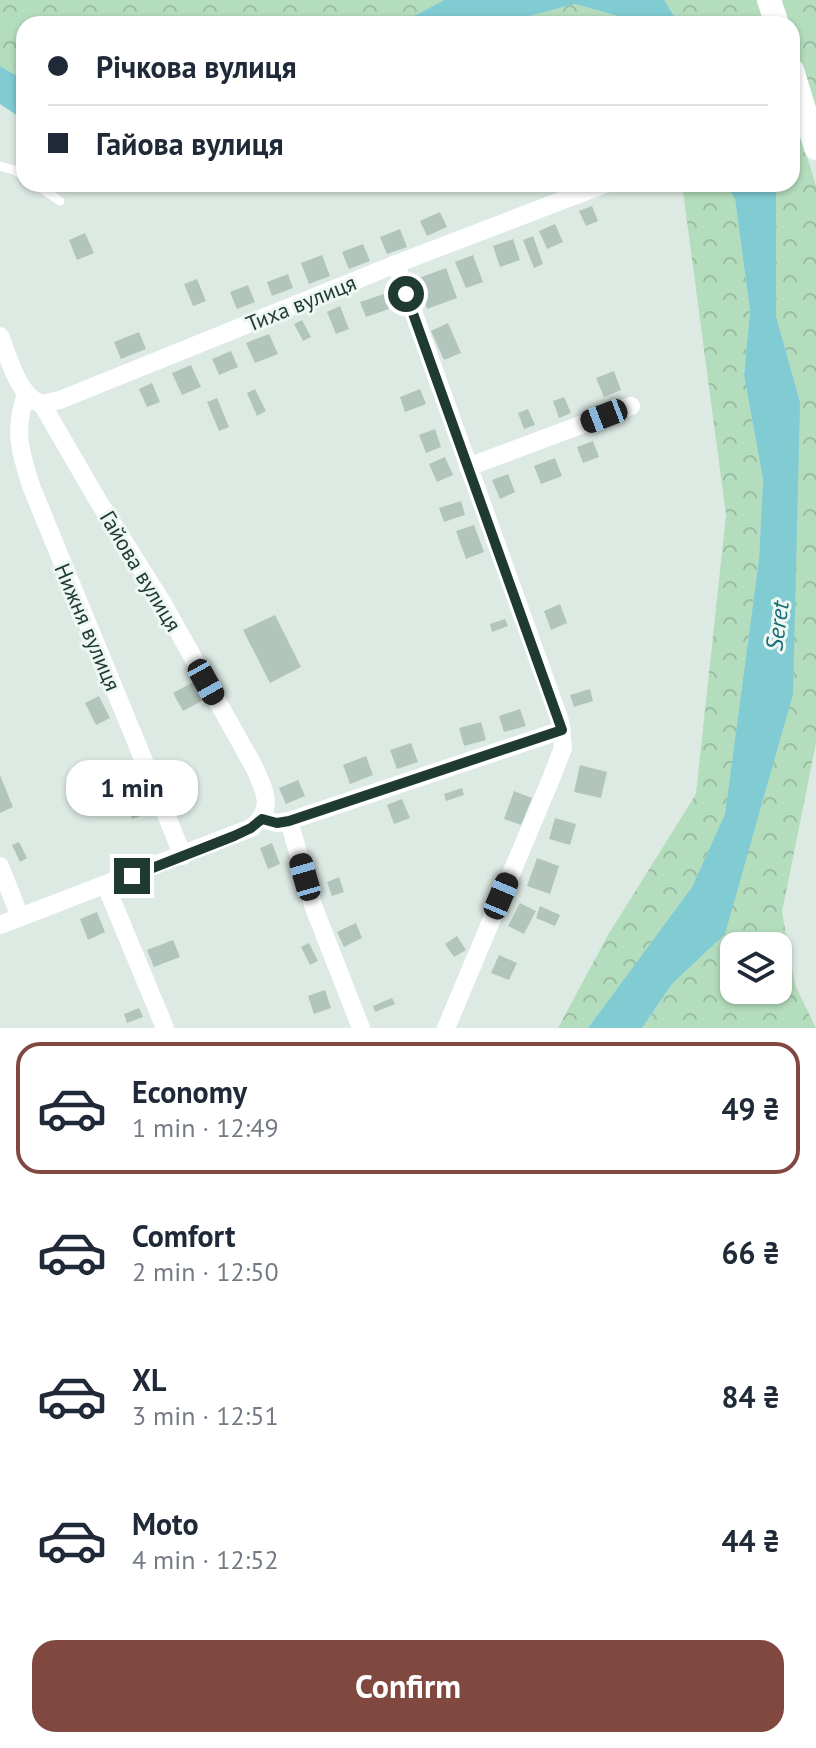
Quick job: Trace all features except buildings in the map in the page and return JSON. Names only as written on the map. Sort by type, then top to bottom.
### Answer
[{"type":"street","points":[[800,96],[816,148]]},
{"type":"street","name":"Тиха вулиця","points":[[42,404],[60,400],[396,264],[584,192]]},
{"type":"street","points":[[396,264],[562,730],[563,748],[559,760],[446,1028]]},
{"type":"street","points":[[0,336],[26,393]]},
{"type":"street","name":"Гайова вулиця","points":[[26,393],[42,404],[162,602],[253,765],[265,792],[262,819]]},
{"type":"street","name":"Нижня вулиця","points":[[26,393],[18,422],[18,436],[31,486],[183,856]]},
{"type":"street","points":[[468,467],[631,406]]},
{"type":"street","points":[[0,925],[183,856],[251,828],[262,819],[277,823],[289,821],[562,730]]},
{"type":"street","points":[[289,821],[314,908],[361,1028]]},
{"type":"street","points":[[0,866],[20,917]]},
{"type":"street","points":[[106,886],[165,1028]]},
{"type":"lane","points":[[47,192],[60,201]]},
{"type":"green space","points":[[0,0],[444,0],[414,16],[16,16],[16,75],[0,66]]},
{"type":"green space","points":[[664,0],[760,0],[765,16],[674,16]]},
{"type":"green space","points":[[779,0],[816,0],[816,122],[800,69],[800,16],[784,16]]},
{"type":"green space","points":[[575,4],[618,16],[529,16]]},
{"type":"green space","points":[[800,133],[816,186],[816,743],[782,912],[786,932],[725,932],[800,402],[776,316],[776,192],[800,192]]},
{"type":"green space","points":[[683,192],[731,192],[735,199],[750,311],[744,375],[763,480],[759,559],[725,814],[692,887],[588,1028],[558,1028],[608,935],[696,794],[726,515]]},
{"type":"green space","points":[[720,939],[720,1004],[792,1004],[792,968],[795,985],[816,1028],[642,1028],[672,984]]},
{"type":"water","points":[[444,0],[664,0],[674,16],[618,16],[575,4],[529,16],[414,16]]},
{"type":"water","points":[[0,66],[16,75],[16,115],[0,104]]},
{"type":"water","name":"Seret","points":[[731,192],[776,192],[776,316],[800,402],[793,694],[726,932],[720,932],[720,939],[672,984],[642,1028],[588,1028],[692,887],[725,814],[759,559],[763,480],[744,375],[750,311],[735,199]]},
{"type":"route","points":[[132,876],[234,836],[262,819],[277,823],[289,821],[562,730],[406,294]]}]
